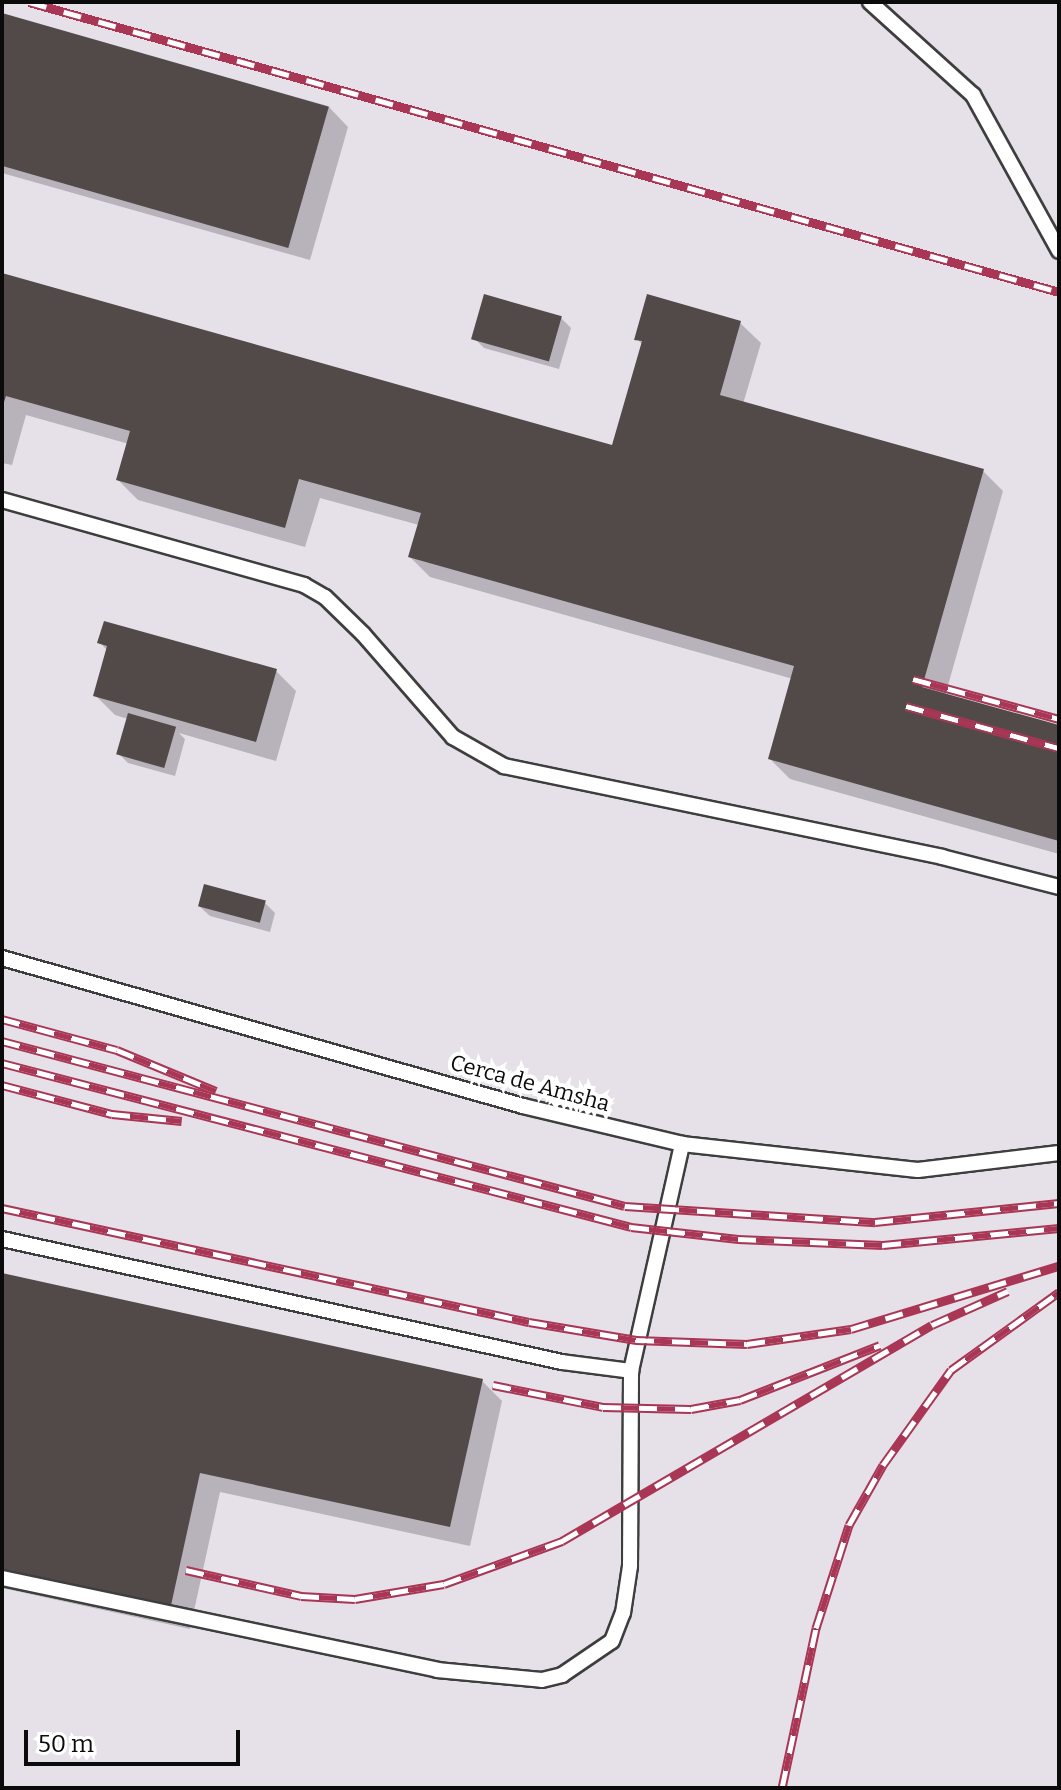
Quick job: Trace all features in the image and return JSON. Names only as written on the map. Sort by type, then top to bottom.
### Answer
[{"type":"lane","points":[[870,2],[973,95],[1059,251]]},
{"type":"lane","points":[[2,500],[304,585],[325,597],[363,634],[453,737],[504,766],[942,857],[1059,887]]},
{"type":"lane","name":"Cerca de Amsha","points":[[2,958],[523,1106],[682,1144],[918,1170],[1059,1153]]},
{"type":"lane","points":[[2,1578],[437,1670],[542,1680],[562,1675],[612,1641],[623,1613],[630,1566],[631,1371],[682,1144]]},
{"type":"lane","points":[[2,1239],[562,1362],[631,1371]]},
{"type":"shaded area","points":[[2,2],[1059,2],[1059,1788],[2,1788]]},
{"type":"building","points":[[2,13],[329,107],[288,248],[2,166]]},
{"type":"building","points":[[2,273],[612,445],[642,341],[634,340],[647,294],[741,321],[720,395],[984,469],[922,687],[1059,725],[1059,841],[768,759],[794,666],[408,557],[421,513],[299,479],[285,528],[116,480],[130,431],[6,396],[2,408]]},
{"type":"building","points":[[484,294],[562,316],[549,362],[471,339]]},
{"type":"building","points":[[104,621],[277,669],[256,742],[93,696],[107,646],[97,643]]},
{"type":"building","points":[[128,713],[176,727],[164,768],[116,754]]},
{"type":"building","points":[[204,884],[266,901],[260,923],[198,906]]},
{"type":"building","points":[[2,1273],[483,1379],[450,1527],[200,1473],[170,1610],[2,1574]]},
{"type":"railway","points":[[29,2],[1059,292]]},
{"type":"railway","points":[[913,679],[1059,719]]},
{"type":"railway","points":[[906,706],[1059,748]]},
{"type":"railway","points":[[2,1019],[117,1050],[216,1091]]},
{"type":"railway","points":[[2,1041],[625,1206],[875,1222],[1059,1203]]},
{"type":"railway","points":[[2,1063],[631,1227],[738,1239],[883,1245],[1059,1228]]},
{"type":"railway","points":[[2,1085],[112,1114],[182,1121]]},
{"type":"railway","points":[[2,1208],[529,1322],[636,1340],[747,1344],[851,1329],[1059,1266]]},
{"type":"railway","points":[[186,1570],[301,1596],[355,1599],[444,1584],[562,1541],[932,1325],[1008,1291]]},
{"type":"railway","points":[[782,1788],[816,1628],[849,1525],[883,1465],[951,1370],[1059,1292]]},
{"type":"railway","points":[[493,1385],[603,1407],[691,1409],[740,1400],[880,1345]]}]
